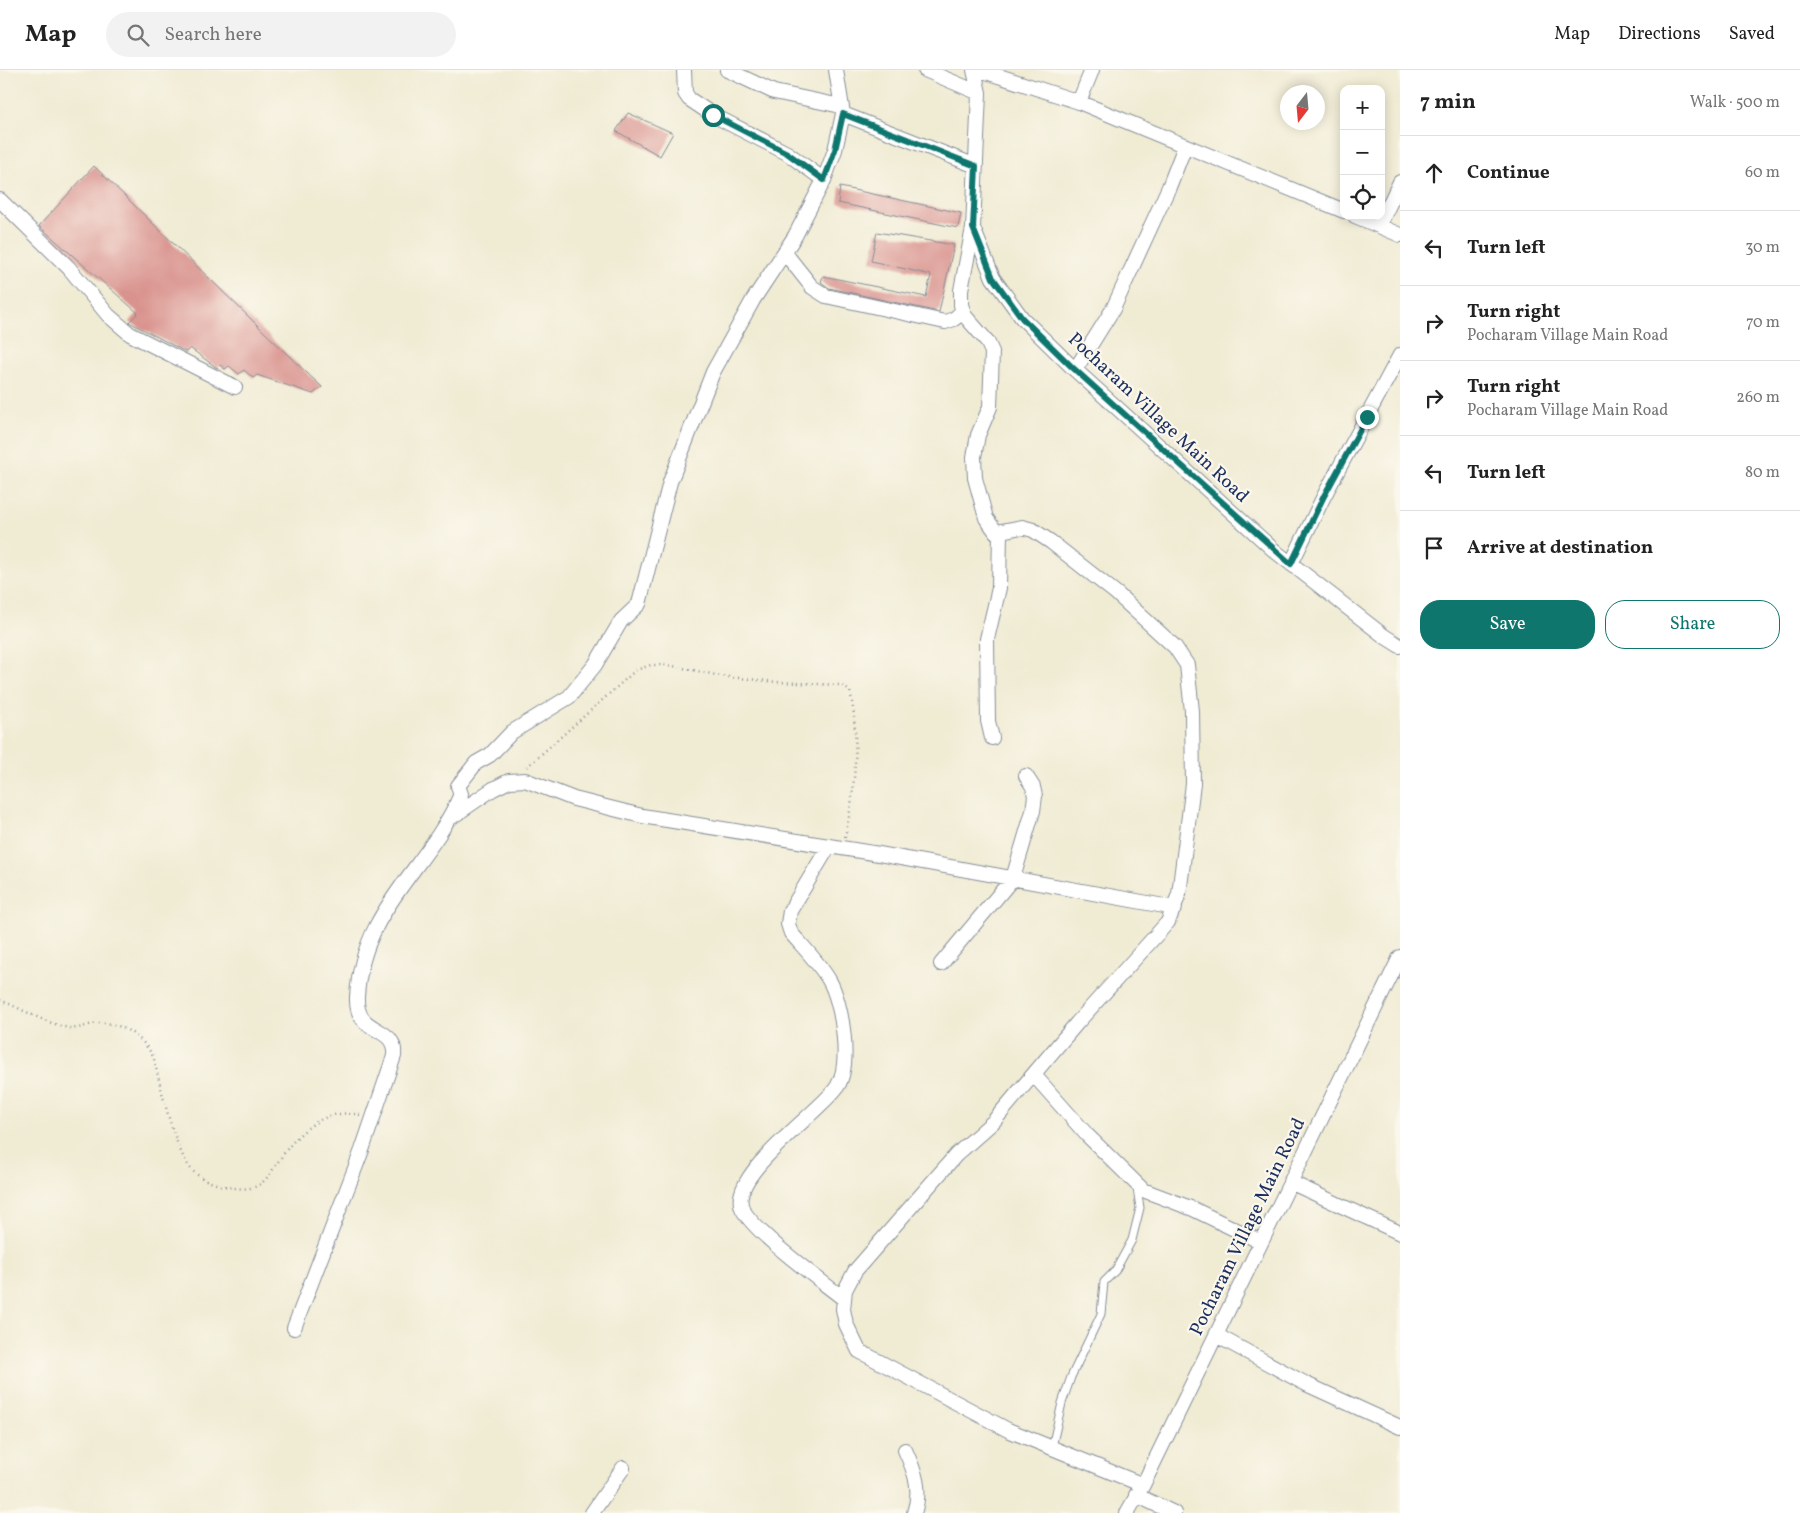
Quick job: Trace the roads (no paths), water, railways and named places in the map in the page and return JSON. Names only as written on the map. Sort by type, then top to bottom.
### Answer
[{"type":"street","points":[[684,70],[685,93],[690,99],[713,115],[787,153],[824,180]]},
{"type":"street","points":[[727,70],[774,92],[842,110],[976,166]]},
{"type":"street","points":[[294,1328],[374,1118],[394,1056],[395,1045],[391,1039],[366,1024],[361,1017],[357,1004],[361,965],[374,930],[391,899],[450,818],[461,794],[458,786],[476,763],[490,755],[512,732],[569,696],[596,665],[621,621],[639,604],[670,482],[713,372],[753,300],[785,253],[824,180],[835,150],[842,110],[836,70]]},
{"type":"street","points":[[925,70],[979,93]]},
{"type":"street","name":"Pocharam Village Main Road","points":[[974,70],[979,93],[973,228],[993,278],[1022,318],[1075,370],[1291,564],[1384,636],[1400,646]]},
{"type":"street","points":[[980,70],[1080,102],[1340,209]]},
{"type":"street","points":[[1080,102],[1092,70]]},
{"type":"street","points":[[1075,370],[1113,308],[1169,187],[1185,146]]},
{"type":"street","points":[[1379,226],[1400,182]]},
{"type":"street","points":[[0,200],[69,268],[108,316],[130,334],[235,387]]},
{"type":"street","points":[[1365,220],[1400,235]]},
{"type":"street","points":[[973,228],[961,290],[963,311],[987,341],[992,352],[990,407],[978,435],[974,464],[975,478],[986,518],[993,529],[1000,532],[1014,526],[1022,526],[1033,530],[1051,542],[1116,593],[1175,647],[1188,665],[1192,711],[1193,784],[1185,860],[1175,908],[1168,922],[1077,1023],[993,1122],[956,1155],[894,1224],[855,1271],[845,1290],[843,1309],[846,1324],[860,1351],[1008,1430],[1052,1447],[1139,1490],[1174,1513]]},
{"type":"street","points":[[785,253],[812,287],[826,296],[945,322],[954,320],[963,311]]},
{"type":"street","points":[[1291,564],[1324,496],[1400,356]]},
{"type":"street","points":[[992,738],[988,721],[987,639],[999,588],[1000,532]]},
{"type":"street","points":[[941,964],[1013,878],[1033,811],[1035,796],[1033,787],[1026,776]]},
{"type":"street","points":[[450,818],[493,789],[509,781],[525,780],[574,798],[642,816],[843,848],[1175,908]]},
{"type":"street","points":[[829,846],[790,911],[788,924],[791,933],[829,980],[834,992],[845,1052],[843,1073],[837,1087],[784,1137],[742,1186],[741,1207],[754,1225],[844,1299]]},
{"type":"street","name":"Pocharam Village Main Road","points":[[1127,1513],[1262,1242],[1400,957]]},
{"type":"street","points":[[1034,1075],[1087,1135],[1137,1185],[1163,1199],[1193,1209],[1262,1242]]},
{"type":"street","points":[[1290,1182],[1400,1233]]},
{"type":"street","points":[[1216,1335],[1306,1384],[1400,1427]]},
{"type":"street","points":[[905,1450],[917,1478],[919,1489],[914,1513]]},
{"type":"street","points":[[592,1513],[623,1468]]},
{"type":"lane","points":[[1052,1447],[1062,1403],[1071,1377],[1101,1314],[1104,1282],[1115,1271],[1132,1240],[1140,1208],[1137,1185]]}]
